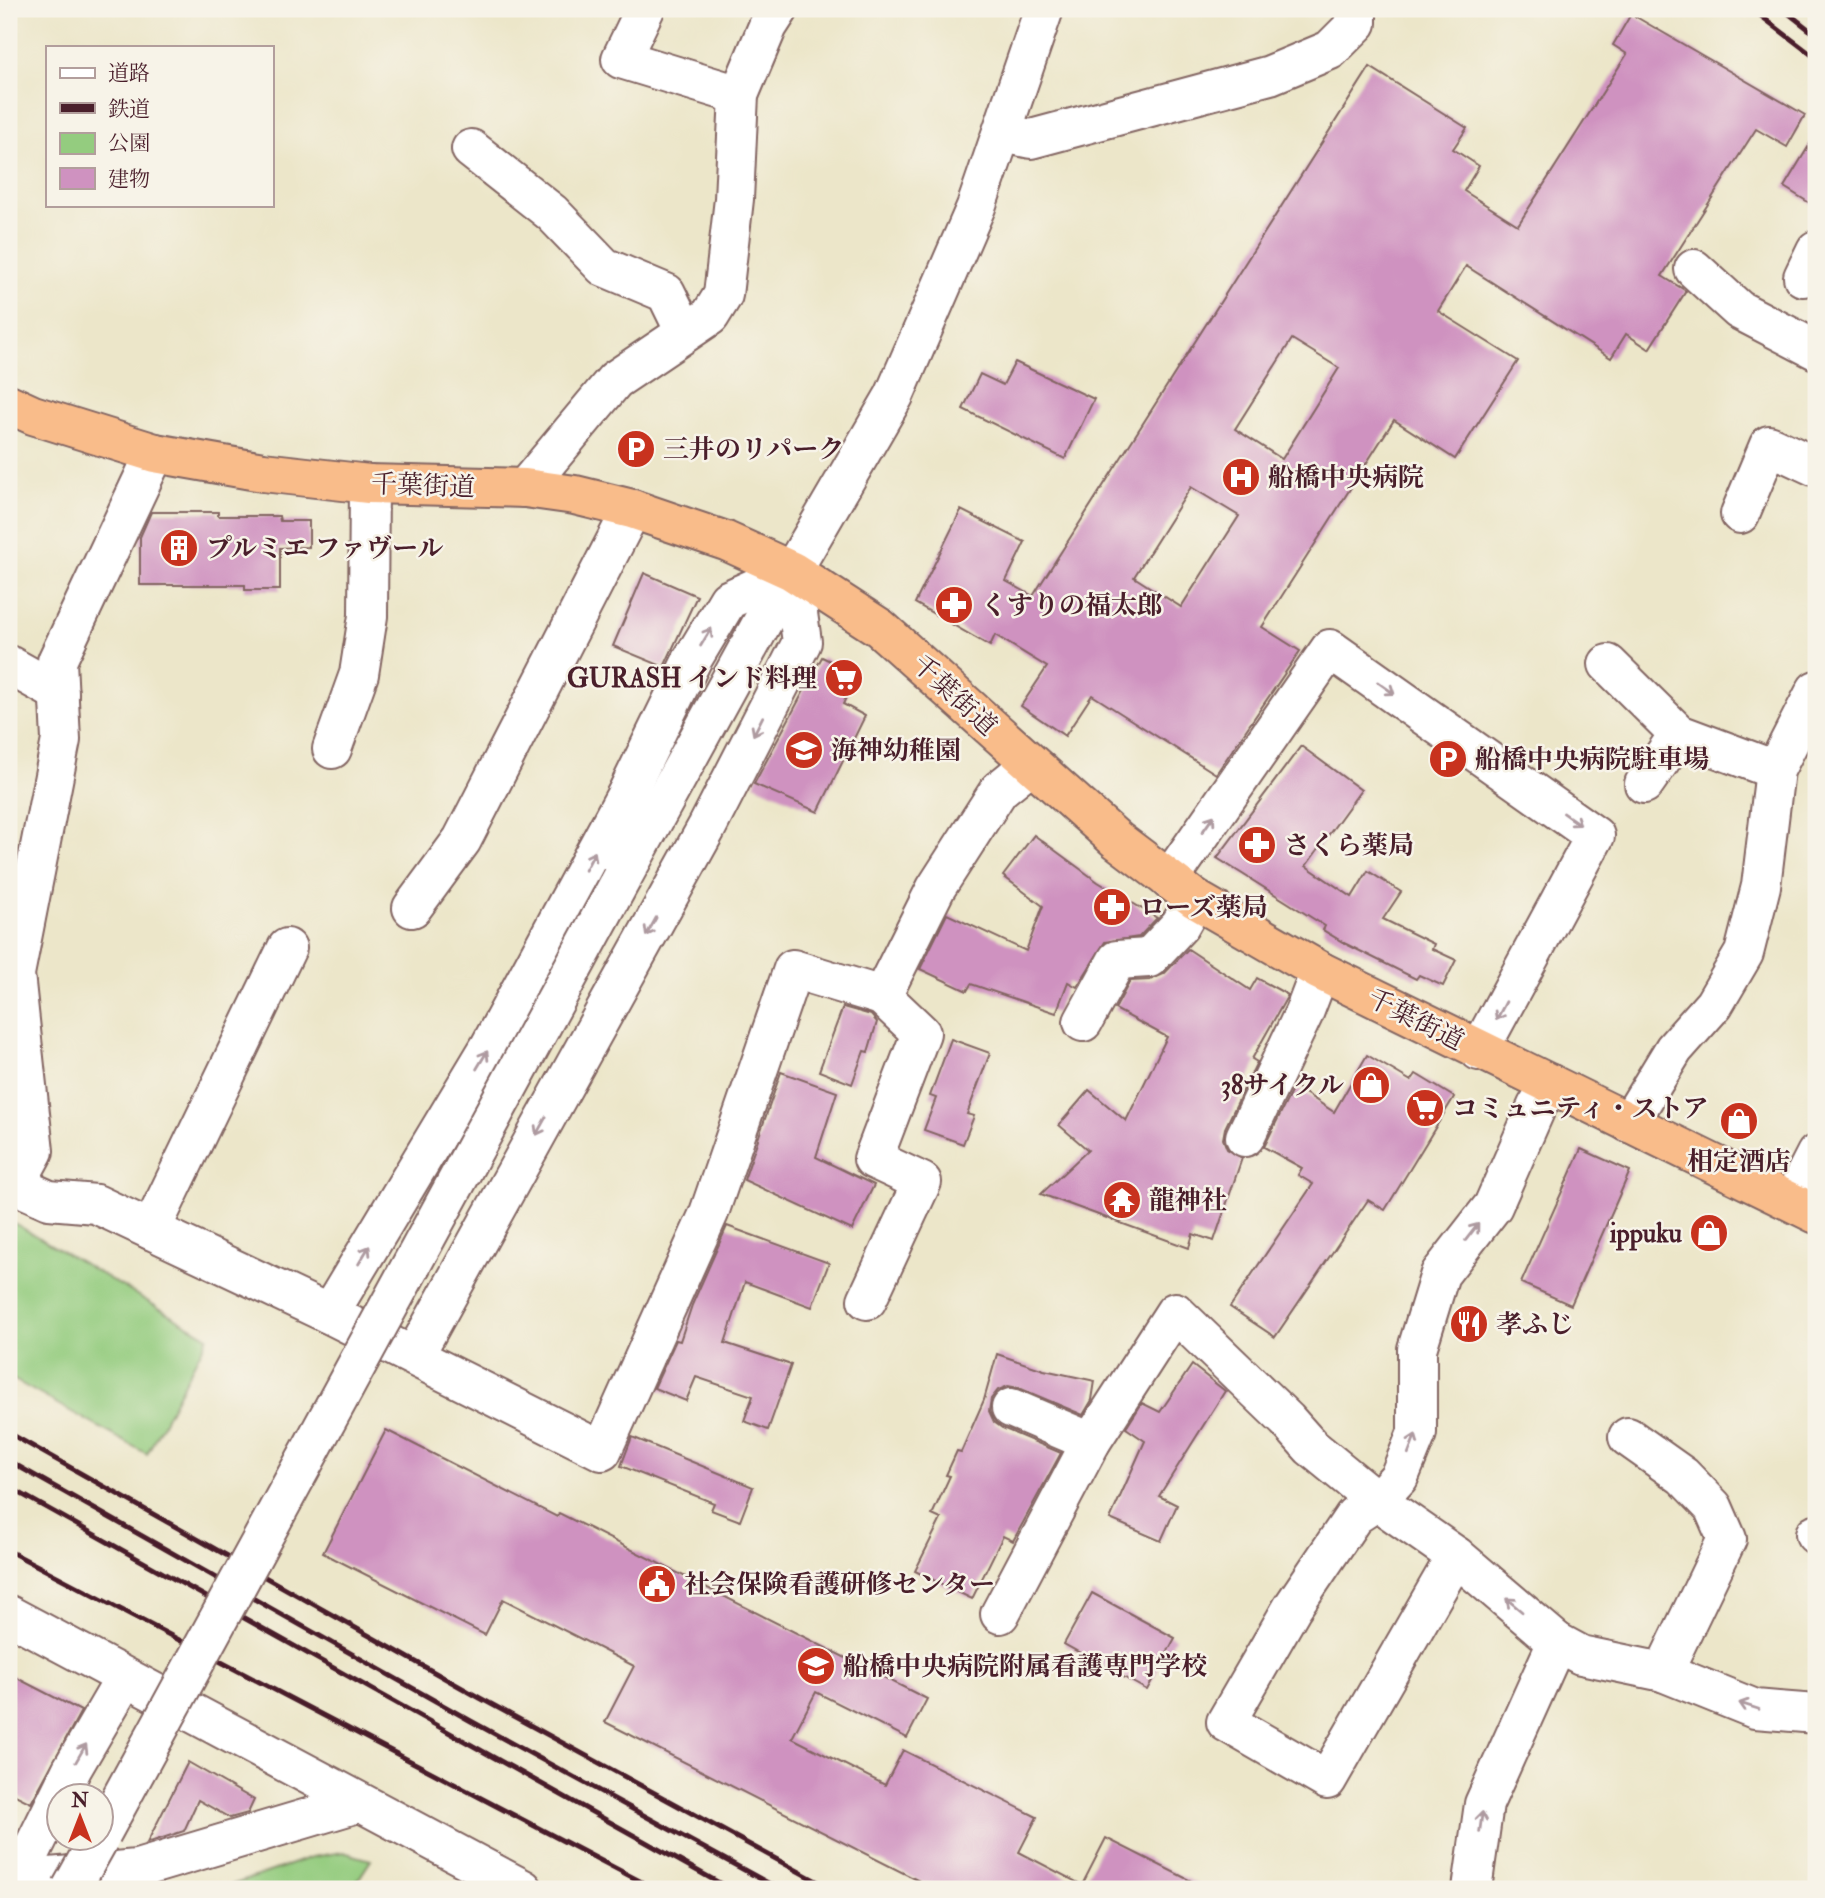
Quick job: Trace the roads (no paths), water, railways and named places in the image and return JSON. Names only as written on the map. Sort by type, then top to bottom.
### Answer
[{"type":"highway","name":"千葉街道","points":[[9,404],[33,415],[155,453],[263,472],[369,484],[525,488],[575,495],[632,509],[726,541],[792,572],[880,628],[1030,765],[1182,890],[1320,971],[1804,1208]]},
{"type":"street","points":[[645,9],[621,59],[739,95]]},
{"type":"street","points":[[525,488],[615,380],[710,316],[723,295],[734,199],[739,95],[768,26],[779,9]]},
{"type":"street","points":[[116,1807],[622,878],[792,572],[894,396],[976,207],[1044,9]]},
{"type":"street","points":[[1003,133],[1031,139],[1270,75],[1330,50],[1357,23],[1357,9]]},
{"type":"street","points":[[471,149],[552,213],[604,267],[666,293],[685,332]]},
{"type":"street","points":[[1694,269],[1739,310],[1816,350]]},
{"type":"street","points":[[1740,514],[1769,445],[1816,467]]},
{"type":"street","points":[[155,453],[57,661],[61,740],[24,854],[15,974],[34,1151],[12,1184],[49,1200],[96,1203],[329,1314],[602,1451],[709,1213],[793,969],[882,996],[921,1033],[873,1159],[922,1182],[867,1300]]},
{"type":"street","points":[[332,749],[359,674],[368,616],[369,484]]},
{"type":"street","points":[[412,908],[462,840],[632,509]]},
{"type":"street","points":[[329,1314],[490,1046],[626,793],[692,660],[728,600],[792,572]]},
{"type":"street","points":[[414,1356],[707,827],[802,642],[792,572]]},
{"type":"street","points":[[1083,1023],[1117,960],[1149,958],[1180,925],[1182,890],[1330,649],[1595,836],[1479,1051]]},
{"type":"street","points":[[1608,664],[1679,734],[1775,769]]},
{"type":"street","points":[[9,665],[59,693]]},
{"type":"street","points":[[1629,1123],[1674,1049],[1714,1004],[1744,953],[1761,886],[1775,769],[1816,690]]},
{"type":"street","points":[[1644,784],[1679,734]]},
{"type":"street","points":[[882,996],[936,888],[999,790],[1030,765]]},
{"type":"street","points":[[151,1230],[287,948]]},
{"type":"street","points":[[1245,1137],[1304,1013],[1320,971]]},
{"type":"street","points":[[1456,1556],[1327,1780],[1226,1723],[1292,1608],[1354,1516],[1377,1501],[1399,1477],[1417,1433],[1417,1349],[1440,1274],[1493,1206],[1537,1106],[1551,1084]]},
{"type":"street","points":[[1804,1208],[1816,1154]]},
{"type":"street","points":[[1000,1614],[1091,1442],[1175,1312],[1287,1420],[1311,1447],[1377,1501],[1456,1556],[1556,1642],[1581,1655],[1663,1672],[1755,1709],[1816,1714]]},
{"type":"street","points":[[1011,1408],[1091,1442]]},
{"type":"street","points":[[1628,1437],[1682,1476],[1713,1507],[1727,1539],[1663,1672]]},
{"type":"street","points":[[9,1615],[523,1889]]},
{"type":"street","points":[[1472,1889],[1484,1804],[1556,1642]]},
{"type":"street","points":[[125,1678],[72,1769],[13,1882],[132,1879],[358,1803]]},
{"type":"street","points":[[71,1889],[91,1853]]},
{"type":"railway","points":[[1752,9],[1816,58]]},
{"type":"railway","points":[[1783,9],[1816,35]]},
{"type":"railway","points":[[9,1433],[480,1698],[831,1889]]},
{"type":"railway","points":[[9,1461],[471,1721],[779,1889]]},
{"type":"railway","points":[[9,1487],[730,1889]]},
{"type":"railway","points":[[9,1551],[655,1889]]},
{"type":"place","name":"三井のリパーク","points":[[636,449]]},
{"type":"place","name":"船橋中央病院","points":[[1241,477]]},
{"type":"place","name":"プルミエ ファヴール","points":[[179,548]]},
{"type":"place","name":"くすりの福太郎","points":[[954,605]]},
{"type":"place","name":"GURASH インド料理","points":[[844,678]]},
{"type":"place","name":"海神幼稚園","points":[[804,750]]},
{"type":"place","name":"船橋中央病院駐車場","points":[[1448,759]]},
{"type":"place","name":"さくら薬局","points":[[1257,845]]},
{"type":"place","name":"ローズ薬局","points":[[1112,907]]},
{"type":"place","name":"38サイクル","points":[[1371,1085]]},
{"type":"place","name":"コミュニティ・ストア","points":[[1425,1108]]},
{"type":"place","name":"相定酒店","points":[[1739,1121]]},
{"type":"place","name":"龍神社","points":[[1122,1200]]},
{"type":"place","name":"ippuku","points":[[1709,1233]]},
{"type":"place","name":"孝ふじ","points":[[1469,1324]]},
{"type":"place","name":"社会保険看護研修センター","points":[[657,1584]]},
{"type":"place","name":"船橋中央病院附属看護専門学校","points":[[816,1666]]}]
